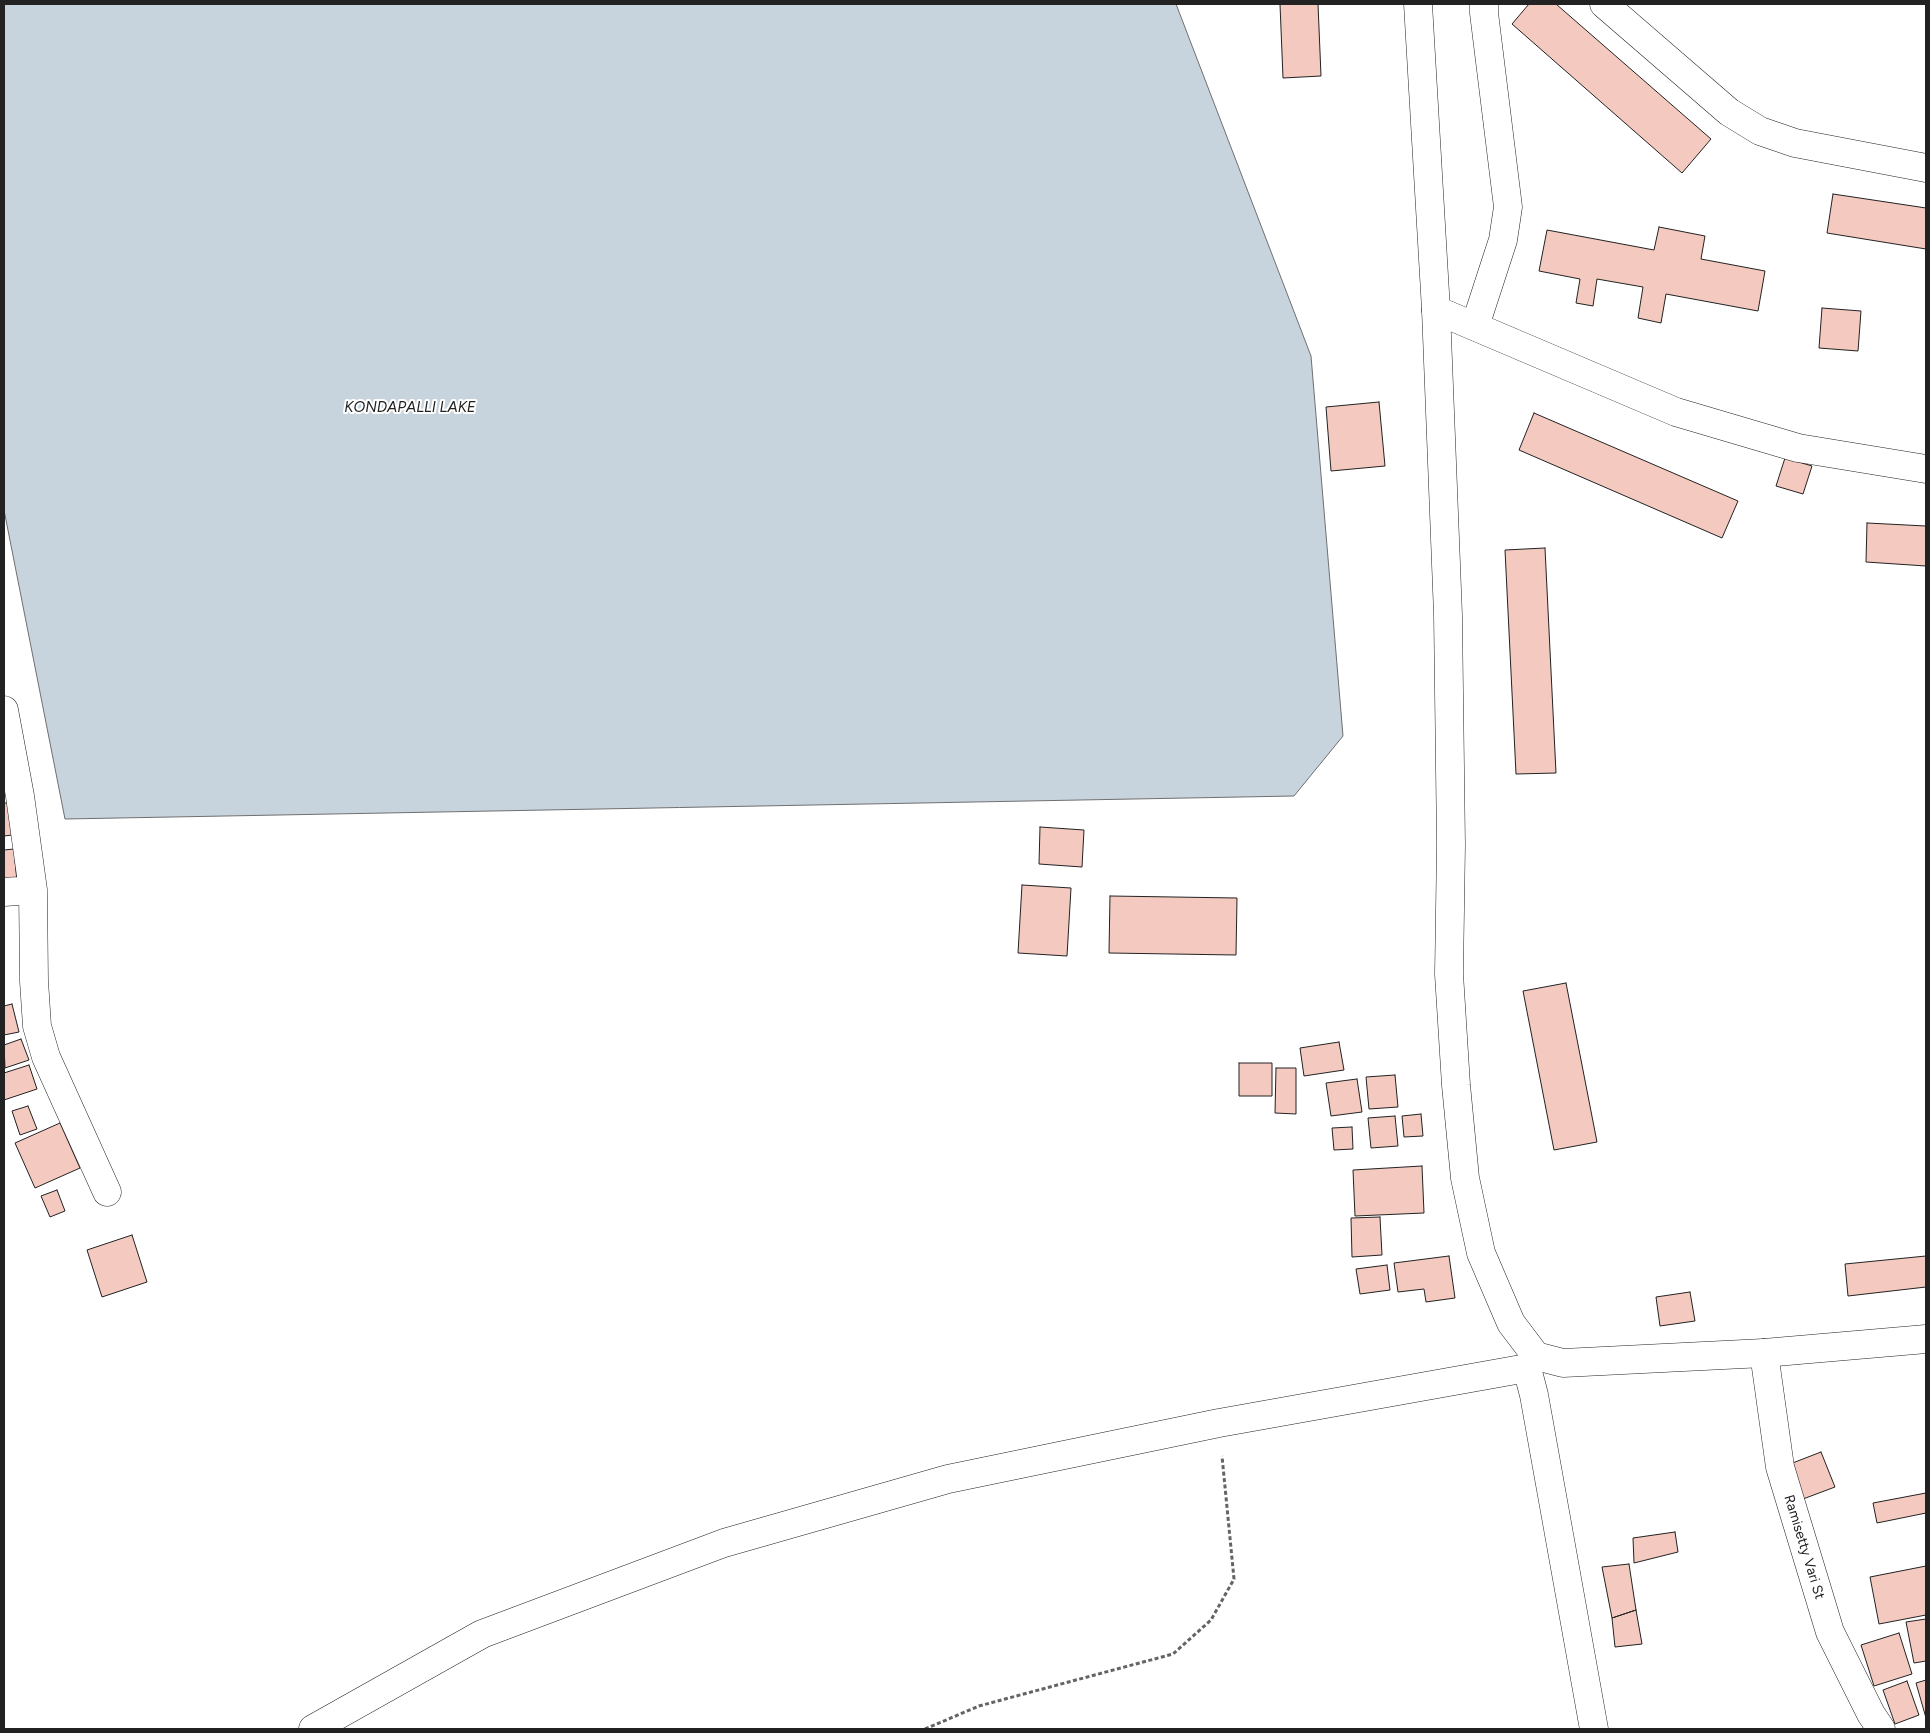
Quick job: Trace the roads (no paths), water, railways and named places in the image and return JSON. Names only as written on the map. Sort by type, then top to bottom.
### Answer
[{"type":"street","points":[[1418,4],[1436,310],[1448,615],[1451,845],[1449,974],[1456,1085],[1465,1178],[1481,1253],[1511,1323],[1531,1362],[1536,1404],[1594,1729]]},
{"type":"street","points":[[1474,326],[1503,240],[1508,207],[1484,4]]},
{"type":"street","points":[[1604,4],[1729,112],[1760,130],[1795,143],[1926,168]]},
{"type":"street","points":[[1436,310],[1676,412],[1798,448],[1926,469]]},
{"type":"street","points":[[4,710],[12,796],[33,890],[34,981],[37,1026],[46,1058],[107,1192]]},
{"type":"street","points":[[4,892],[33,890]]},
{"type":"street","points":[[313,1729],[482,1634],[724,1543],[948,1479],[1219,1422],[1531,1362],[1563,1363],[1925,1344]]},
{"type":"street","name":"Ramisetty Vari St","points":[[1764,1353],[1780,1467],[1830,1632],[1871,1714],[1881,1729]]},
{"type":"water","name":"KONDAPALLI LAKE","points":[[4,4],[1176,4],[1311,356],[1343,736],[1294,796],[65,819],[4,510]]}]
